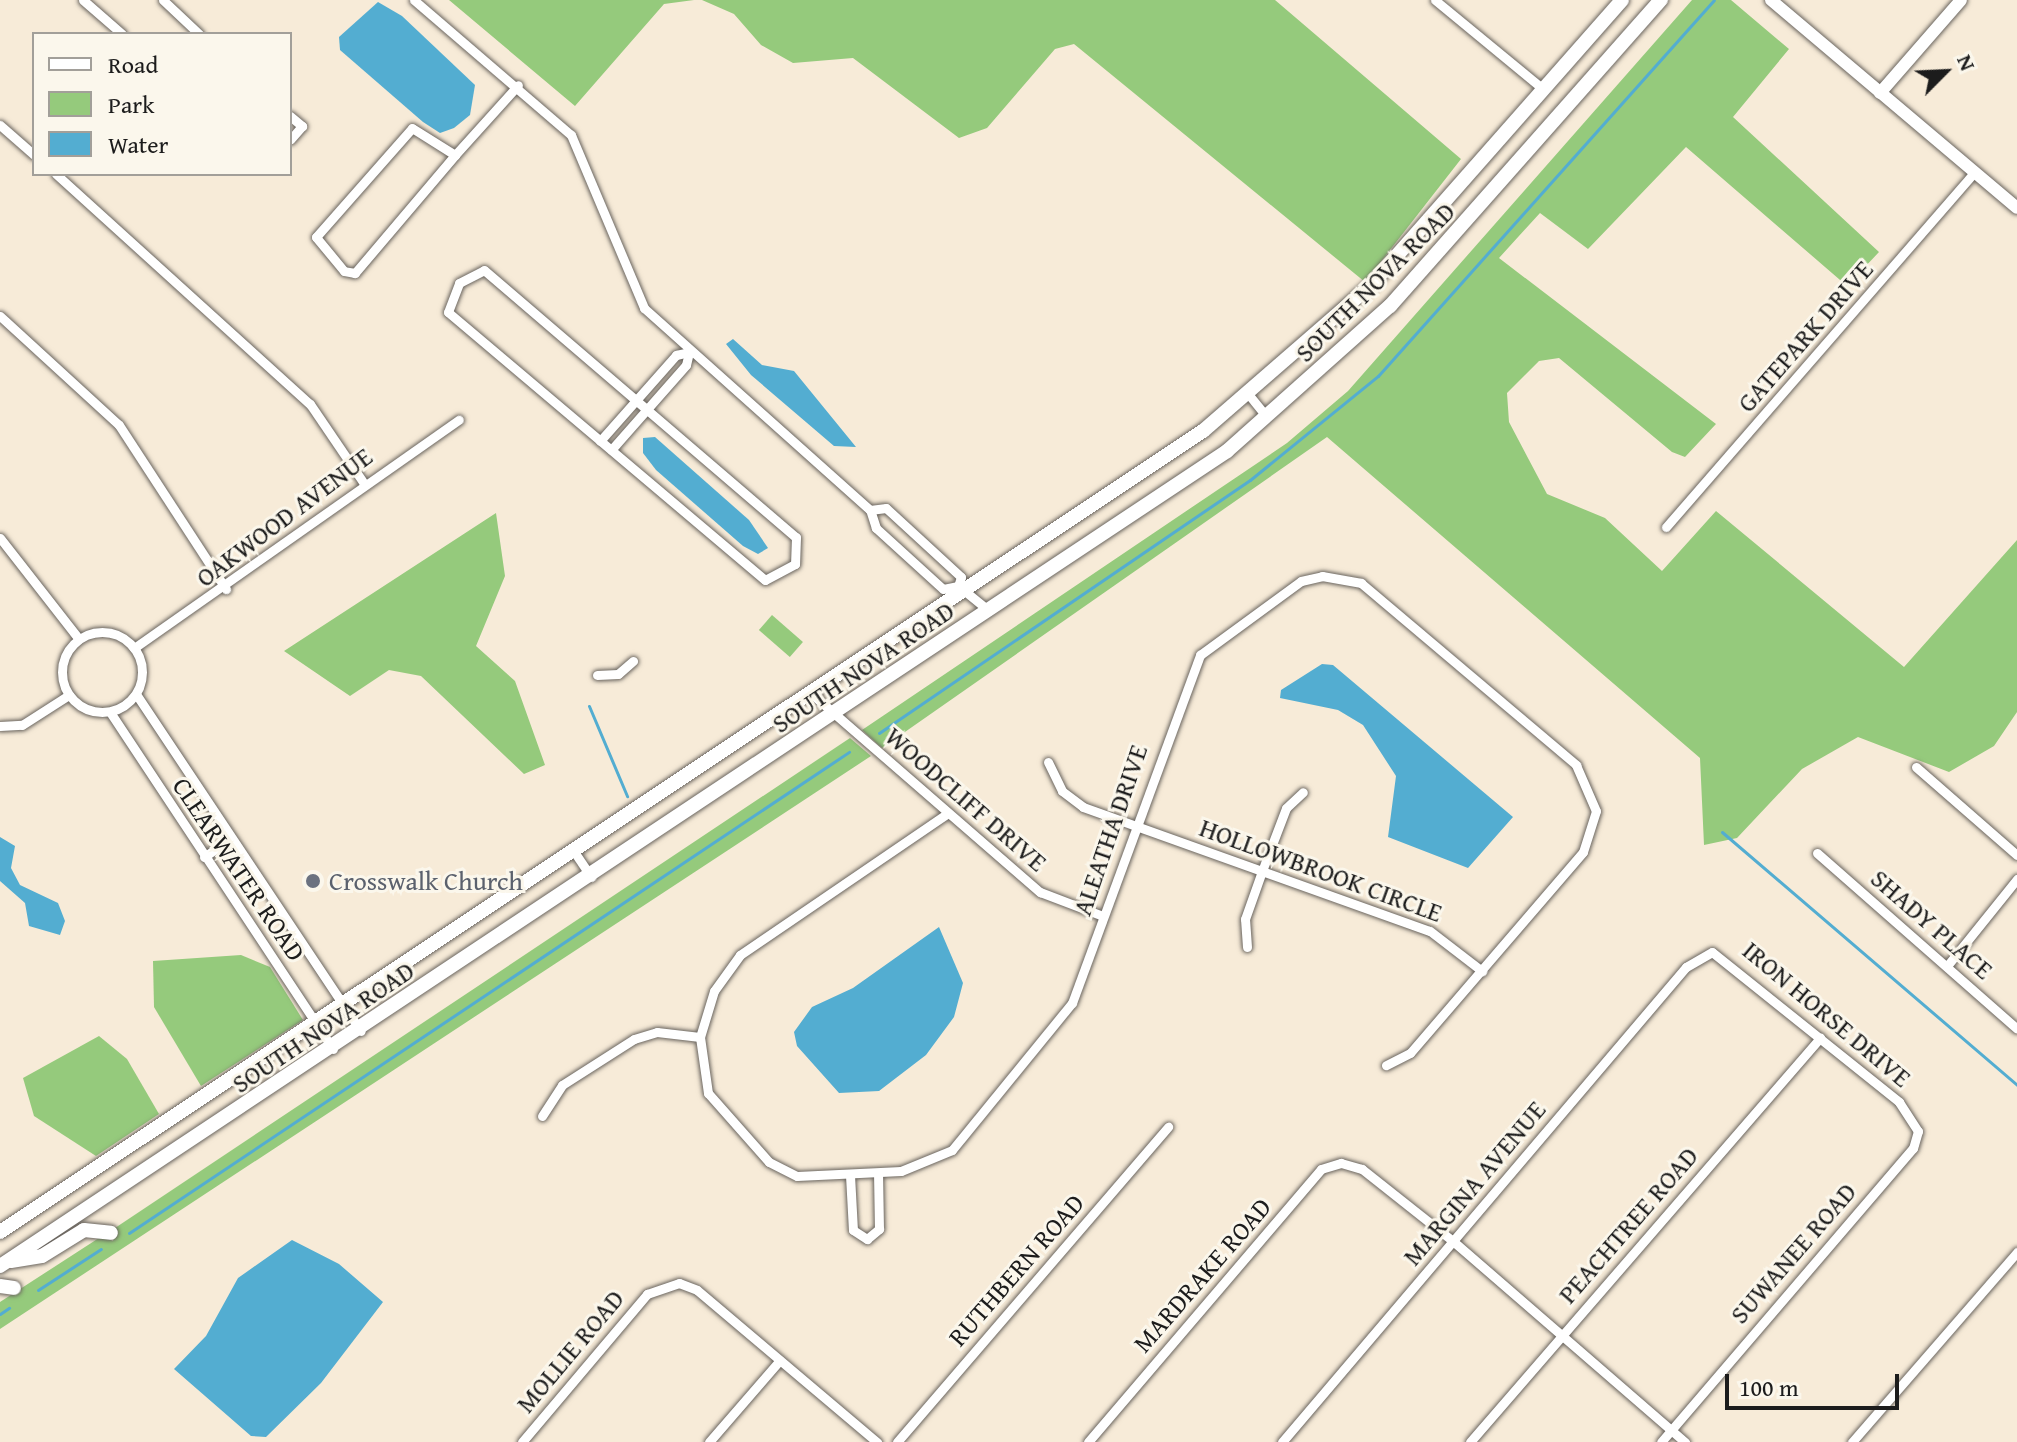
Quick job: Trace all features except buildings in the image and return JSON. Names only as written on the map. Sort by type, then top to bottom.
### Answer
[{"type":"main road","name":"SOUTH NOVA ROAD","points":[[0,1232],[813,695],[962,589],[1249,395],[1370,286],[1622,0]]},
{"type":"main road","name":"SOUTH NOVA ROAD","points":[[4,1264],[361,1031],[990,612],[1267,417],[1425,269],[1661,0]]},
{"type":"main road","points":[[4,1264],[42,1256],[84,1230],[111,1233]]},
{"type":"street","points":[[83,0],[120,32]]},
{"type":"street","points":[[163,0],[197,32]]},
{"type":"street","points":[[414,0],[518,85],[571,135],[589,167],[617,259],[644,308],[689,352],[870,510],[876,528],[943,589],[962,589],[990,612]]},
{"type":"street","points":[[1435,0],[1544,90]]},
{"type":"street","points":[[1771,0],[2017,208]]},
{"type":"street","points":[[1880,93],[1961,0]]},
{"type":"street","points":[[455,155],[412,128],[316,237],[319,249],[355,273],[518,85]]},
{"type":"street","points":[[292,118],[302,126],[292,138]]},
{"type":"street","points":[[0,125],[32,153]]},
{"type":"street","name":"GATEPARK DRIVE","points":[[1666,527],[1975,172]]},
{"type":"street","points":[[58,176],[301,394],[363,482]]},
{"type":"street","points":[[484,270],[647,407],[796,537],[795,564],[765,580],[448,312],[459,283],[484,270]]},
{"type":"street","points":[[0,316],[119,425],[226,589]]},
{"type":"street","points":[[600,441],[676,355],[689,352]]},
{"type":"street","points":[[611,450],[686,365],[689,352]]},
{"type":"street","points":[[1249,395],[1267,417]]},
{"type":"street","name":"OAKWOOD AVENUE","points":[[134,648],[226,589],[363,482],[459,420]]},
{"type":"street","points":[[870,510],[886,508],[961,577],[962,589]]},
{"type":"street","points":[[0,538],[79,639]]},
{"type":"street","name":"ALEATHA DRIVE","points":[[700,1037],[708,1093],[769,1162],[797,1176],[850,1175],[878,1173],[941,1158],[1002,1094],[1060,1025],[1103,916],[1190,671],[1207,647],[1301,581],[1352,579],[1567,757],[1591,788],[1595,822],[1583,852],[1482,971],[1410,1053],[1386,1065]]},
{"type":"street","points":[[107,632],[134,648],[142,671],[136,694],[110,712],[89,710],[69,695],[62,667],[79,639],[107,632]]},
{"type":"street","points":[[597,675],[618,674],[633,661]]},
{"type":"street","name":"CLEARWATER ROAD","points":[[136,694],[361,1031]]},
{"type":"street","points":[[0,726],[22,725],[69,695]]},
{"type":"street","name":"WOODCLIFF DRIVE","points":[[813,695],[1040,892],[1103,916]]},
{"type":"street","name":"CLEARWATER ROAD","points":[[110,712],[333,1049]]},
{"type":"street","name":"HOLLOWBROOK CIRCLE","points":[[1048,762],[1071,799],[1135,827],[1443,937],[1482,971]]},
{"type":"street","points":[[1916,767],[2017,855]]},
{"type":"street","points":[[1247,947],[1245,919],[1262,871],[1286,808],[1303,792]]},
{"type":"street","points":[[542,1116],[562,1085],[634,1039],[657,1032],[700,1037],[732,962],[948,813]]},
{"type":"street","points":[[204,857],[231,838]]},
{"type":"street","points":[[575,853],[591,877]]},
{"type":"street","name":"SHADY PLACE","points":[[1817,853],[2017,1029]]},
{"type":"street","points":[[1947,966],[2017,879]]},
{"type":"street","name":"IRON HORSE DRIVE","points":[[1700,954],[1724,956],[1917,1125]]},
{"type":"street","name":"MARGINA AVENUE","points":[[1282,1442],[1700,954]]},
{"type":"street","name":"PEACHTREE ROAD","points":[[1470,1442],[1820,1038]]},
{"type":"street","name":"SUWANEE ROAD","points":[[1661,1442],[1913,1148],[1917,1125]]},
{"type":"street","name":"RUTHBERN ROAD","points":[[897,1442],[1168,1127]]},
{"type":"street","name":"MARDRAKE ROAD","points":[[1088,1442],[1321,1169],[1362,1169],[1454,1242]]},
{"type":"street","points":[[850,1175],[853,1230],[867,1239],[879,1229],[878,1173]]},
{"type":"street","points":[[1454,1242],[1685,1442]]},
{"type":"street","points":[[1852,1442],[2017,1252]]},
{"type":"street","name":"MOLLIE ROAD","points":[[522,1442],[654,1289],[679,1283],[697,1290],[780,1360]]},
{"type":"street","points":[[709,1442],[780,1360],[877,1442]]},
{"type":"green space","points":[[449,0],[694,0],[664,4],[575,106]]},
{"type":"green space","points":[[702,0],[1275,0],[1461,159],[1365,282],[1074,44],[1055,49],[987,128],[959,138],[853,58],[793,63],[761,45],[734,14]]},
{"type":"green space","points":[[1692,0],[1731,0],[1789,49],[1733,117],[1879,252],[1847,286],[1686,147],[1588,249],[1540,213],[1499,258],[1716,424],[1685,457],[1672,452],[1559,358],[1539,361],[1507,393],[1509,422],[1547,494],[1605,518],[1662,571],[1716,511],[1904,667],[2017,540],[2017,712],[1994,746],[1949,772],[1858,737],[1802,769],[1737,838],[1704,845],[1700,758],[1327,437],[882,748],[862,730],[1287,443],[1348,391]]},
{"type":"green space","points":[[496,513],[505,576],[476,646],[515,681],[545,765],[524,774],[421,676],[389,670],[350,696],[284,651]]},
{"type":"green space","points":[[772,615],[803,642],[790,657],[759,630]]},
{"type":"green space","points":[[850,738],[871,756],[0,1329],[0,1302],[102,1236],[113,1241],[115,1228]]},
{"type":"green space","points":[[241,955],[270,967],[303,1020],[201,1086],[154,1007],[153,961]]},
{"type":"green space","points":[[99,1036],[127,1059],[159,1114],[96,1156],[34,1116],[23,1078]]},
{"type":"water","points":[[378,2],[402,16],[475,85],[470,115],[454,128],[440,133],[423,122],[340,50],[339,37]]},
{"type":"water","points":[[733,339],[762,365],[794,371],[856,447],[834,446],[751,375],[726,344]]},
{"type":"water","points":[[655,437],[749,520],[768,548],[758,554],[743,546],[656,470],[643,453],[643,438]]},
{"type":"water","points":[[1322,664],[1333,665],[1513,817],[1468,868],[1388,837],[1396,776],[1363,725],[1338,710],[1280,698],[1281,690]]},
{"type":"water","points":[[0,837],[15,846],[11,868],[20,885],[58,903],[65,921],[60,935],[29,926],[25,903],[0,881]]},
{"type":"water","points":[[939,927],[963,983],[954,1017],[926,1055],[879,1091],[839,1093],[797,1046],[794,1032],[812,1007],[853,988]]},
{"type":"water","points":[[292,1240],[339,1264],[383,1302],[321,1383],[266,1437],[251,1436],[174,1369],[206,1336],[238,1278]]},
{"type":"waterway","points":[[879,733],[1250,480],[1378,376],[1714,0]]},
{"type":"waterway","points":[[589,706],[627,796]]},
{"type":"waterway","points":[[129,1233],[849,752]]},
{"type":"waterway","points":[[1722,832],[2017,1085]]},
{"type":"waterway","points":[[38,1290],[101,1249]]},
{"type":"waterway","points":[[0,1314],[9,1308]]},
{"type":"place","name":"Crosswalk Church","points":[[313,881]]}]
